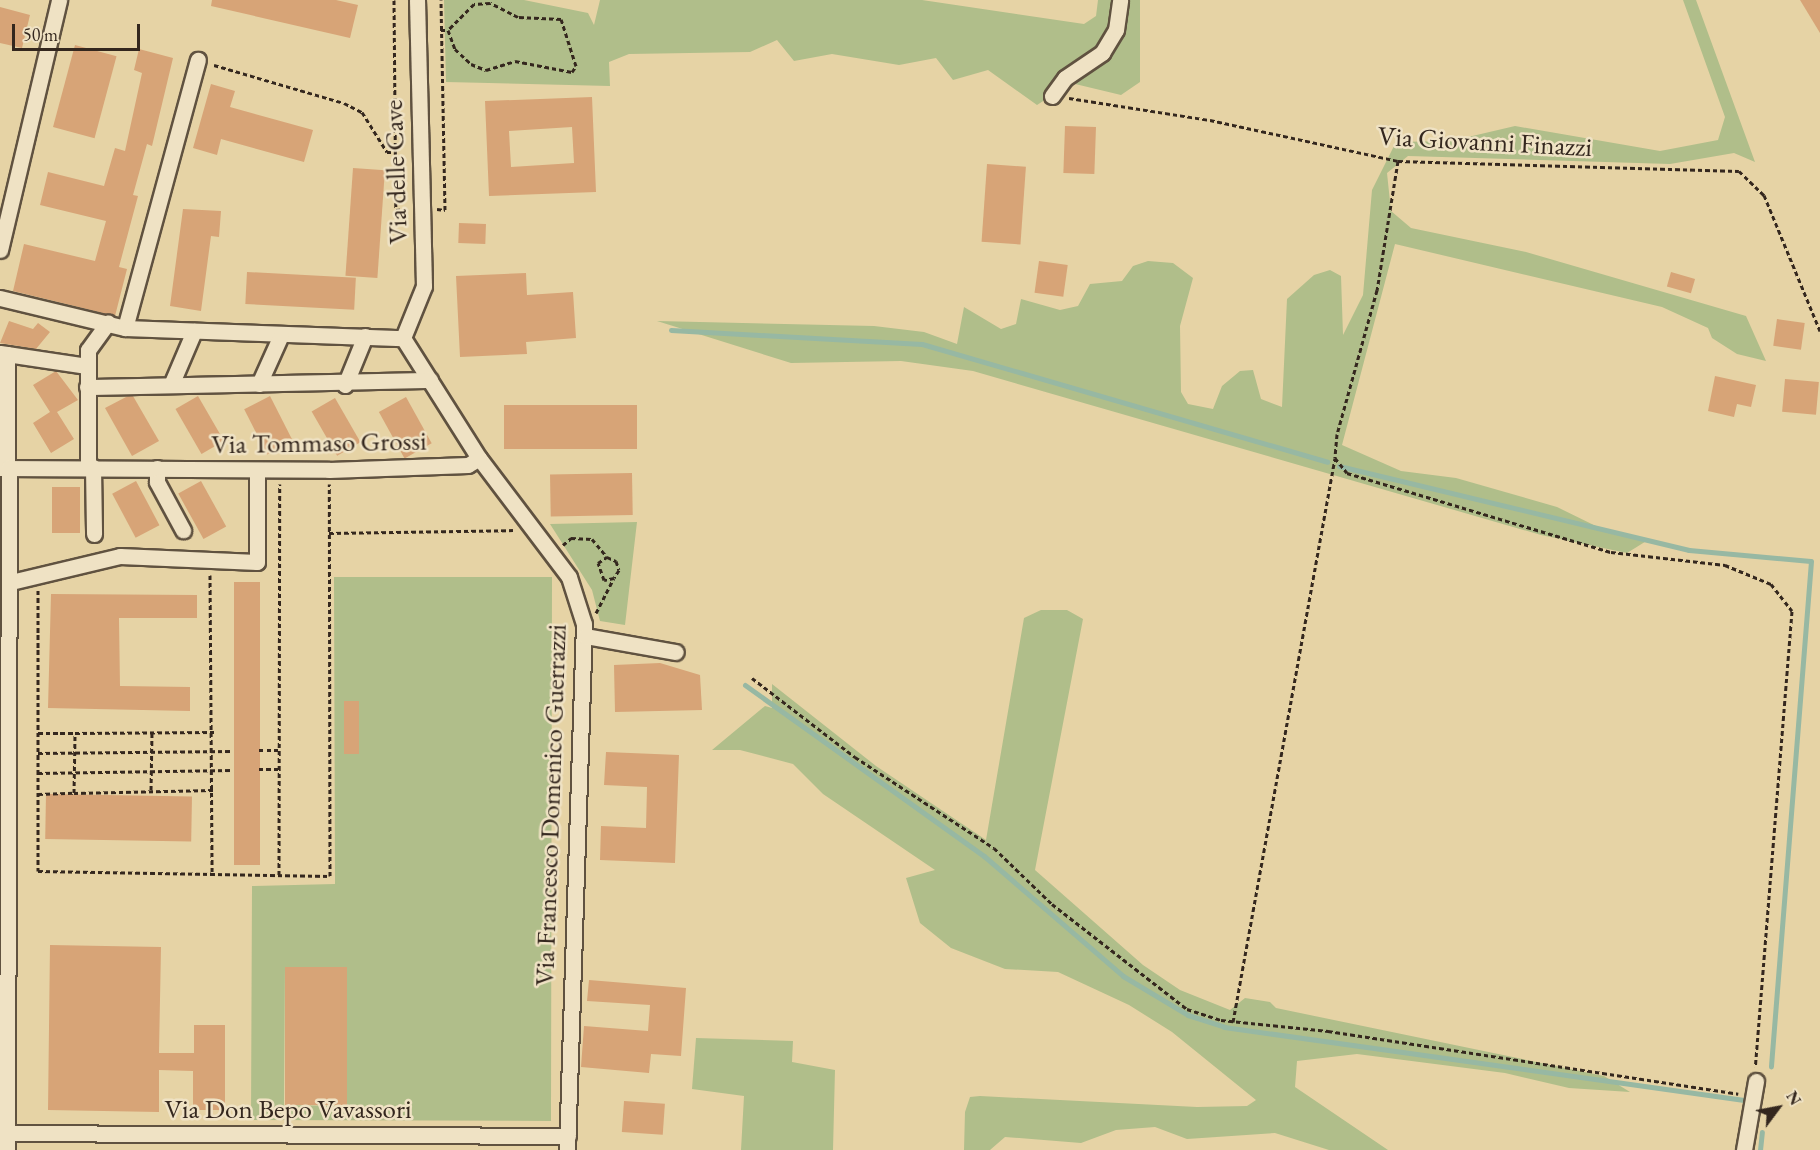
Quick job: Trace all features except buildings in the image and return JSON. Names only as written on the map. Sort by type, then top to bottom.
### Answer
[{"type":"street","points":[[0,250],[59,0]]},
{"type":"street","name":"Via delle Cave","points":[[403,338],[424,285],[417,0]]},
{"type":"street","points":[[1052,96],[1065,78],[1102,53],[1116,30],[1120,0]]},
{"type":"street","points":[[125,328],[198,60]]},
{"type":"street","points":[[0,298],[108,322],[125,328],[403,338],[479,458]]},
{"type":"street","points":[[94,534],[87,387],[88,350],[108,322]]},
{"type":"street","points":[[171,385],[194,331]]},
{"type":"street","points":[[259,384],[281,335]]},
{"type":"street","points":[[345,385],[365,336]]},
{"type":"street","points":[[8,1150],[4,1133],[5,622],[11,582],[5,468],[3,354],[87,366]]},
{"type":"street","points":[[87,387],[345,385],[430,380]]},
{"type":"street","name":"Via Tommaso Grossi","points":[[5,468],[329,470],[468,465],[479,458]]},
{"type":"street","name":"Via Francesco Domenico Guerrazzi","points":[[479,458],[569,577],[585,636],[568,1143]]},
{"type":"street","points":[[157,468],[157,482],[183,530]]},
{"type":"street","points":[[11,582],[120,556],[258,561],[257,471]]},
{"type":"street","points":[[585,636],[676,652]]},
{"type":"street","points":[[1744,1150],[1751,1096],[1756,1081]]},
{"type":"street","name":"Via Don Bepo Vavassori","points":[[4,1133],[568,1143]]},
{"type":"path","points":[[441,30],[448,30],[474,4],[490,3],[518,17],[561,20],[576,66],[572,72],[515,61],[486,70],[455,49],[448,30]]},
{"type":"path","points":[[198,60],[344,103],[362,112],[387,152],[395,152]]},
{"type":"path","name":"Via Giovanni Finazzi","points":[[1052,96],[1210,120],[1398,161],[1739,171],[1764,195],[1820,331]]},
{"type":"path","points":[[1233,1022],[1346,393],[1377,290],[1398,161]]},
{"type":"path","points":[[1335,458],[1347,473],[1611,552],[1725,565],[1771,584],[1782,595],[1792,611],[1756,1081]]},
{"type":"path","points":[[279,875],[280,470]]},
{"type":"path","points":[[38,576],[38,871],[330,876],[329,470]]},
{"type":"path","points":[[329,533],[533,530]]},
{"type":"path","points":[[560,548],[571,538],[592,539],[607,558],[616,561],[619,570],[593,616]]},
{"type":"path","points":[[607,558],[598,563],[597,573],[604,580],[614,578]]},
{"type":"path","points":[[210,561],[214,732],[212,874]]},
{"type":"path","points":[[752,678],[855,757],[994,848],[1052,904],[1187,1008],[1233,1022],[1751,1096]]},
{"type":"path","points":[[151,791],[152,732]]},
{"type":"path","points":[[38,733],[214,732]]},
{"type":"path","points":[[74,793],[75,733]]},
{"type":"path","points":[[259,750],[279,750]]},
{"type":"path","points":[[38,753],[232,751]]},
{"type":"path","points":[[259,769],[279,769]]},
{"type":"path","points":[[38,773],[232,770]]},
{"type":"path","points":[[38,794],[213,790]]},
{"type":"green space","points":[[444,0],[524,0],[588,13],[594,25],[600,0],[922,0],[1084,24],[1096,16],[1098,0],[1140,0],[1140,82],[1121,95],[1071,83],[1037,105],[988,70],[953,80],[936,58],[899,65],[832,54],[794,61],[777,40],[750,52],[629,54],[609,62],[610,86],[446,82]]},
{"type":"green space","points":[[1683,0],[1696,0],[1755,162],[1734,153],[1670,164],[1408,156],[1387,173],[1391,211],[1411,228],[1526,252],[1746,316],[1766,361],[1737,354],[1712,338],[1708,328],[1662,307],[1395,244],[1342,445],[1401,471],[1456,478],[1557,507],[1606,531],[1648,540],[1627,553],[1541,535],[973,371],[901,361],[791,363],[657,321],[874,326],[924,332],[957,344],[964,307],[1001,329],[1016,324],[1021,299],[1060,310],[1078,306],[1090,284],[1122,281],[1133,266],[1148,261],[1173,263],[1193,278],[1180,326],[1181,392],[1188,404],[1213,409],[1222,386],[1240,371],[1253,370],[1261,399],[1282,407],[1287,299],[1314,275],[1330,270],[1341,276],[1343,335],[1363,295],[1372,190],[1396,142],[1451,141],[1515,126],[1660,151],[1718,140],[1725,117]]},
{"type":"green space","points":[[637,522],[625,625],[600,621],[592,590],[550,524]]},
{"type":"green space","points":[[334,577],[552,577],[551,1121],[251,1120],[252,886],[335,884]],"holes":[[[344,701],[359,701],[358,754],[344,754]],[[285,967],[347,968],[345,1106],[284,1105]]]},
{"type":"green space","points":[[1041,610],[1067,610],[1083,619],[1035,870],[1143,965],[1180,990],[1230,1010],[1245,998],[1270,1002],[1276,1008],[1604,1076],[1630,1092],[1569,1088],[1505,1073],[1357,1054],[1297,1061],[1295,1087],[1388,1150],[1329,1150],[1275,1133],[1187,1139],[1155,1127],[1116,1130],[1081,1143],[1005,1137],[990,1150],[964,1150],[965,1112],[970,1097],[1197,1107],[1247,1106],[1256,1100],[1172,1032],[1129,1005],[1058,972],[1005,969],[951,948],[920,923],[906,878],[935,870],[823,794],[793,764],[740,750],[712,750],[765,706],[772,708],[772,684],[876,766],[986,840],[1024,618]]},
{"type":"green space","points":[[696,1038],[793,1041],[792,1062],[835,1070],[833,1150],[741,1150],[744,1096],[692,1089]]},
{"type":"waterway","points":[[671,330],[922,344],[1327,462]]},
{"type":"waterway","points":[[1339,466],[1689,550],[1811,561],[1771,1066]]},
{"type":"waterway","points":[[745,685],[984,856],[1123,976],[1188,1015],[1224,1027],[1744,1100]]},
{"type":"waterway","points":[[1760,1150],[1762,1132]]}]
